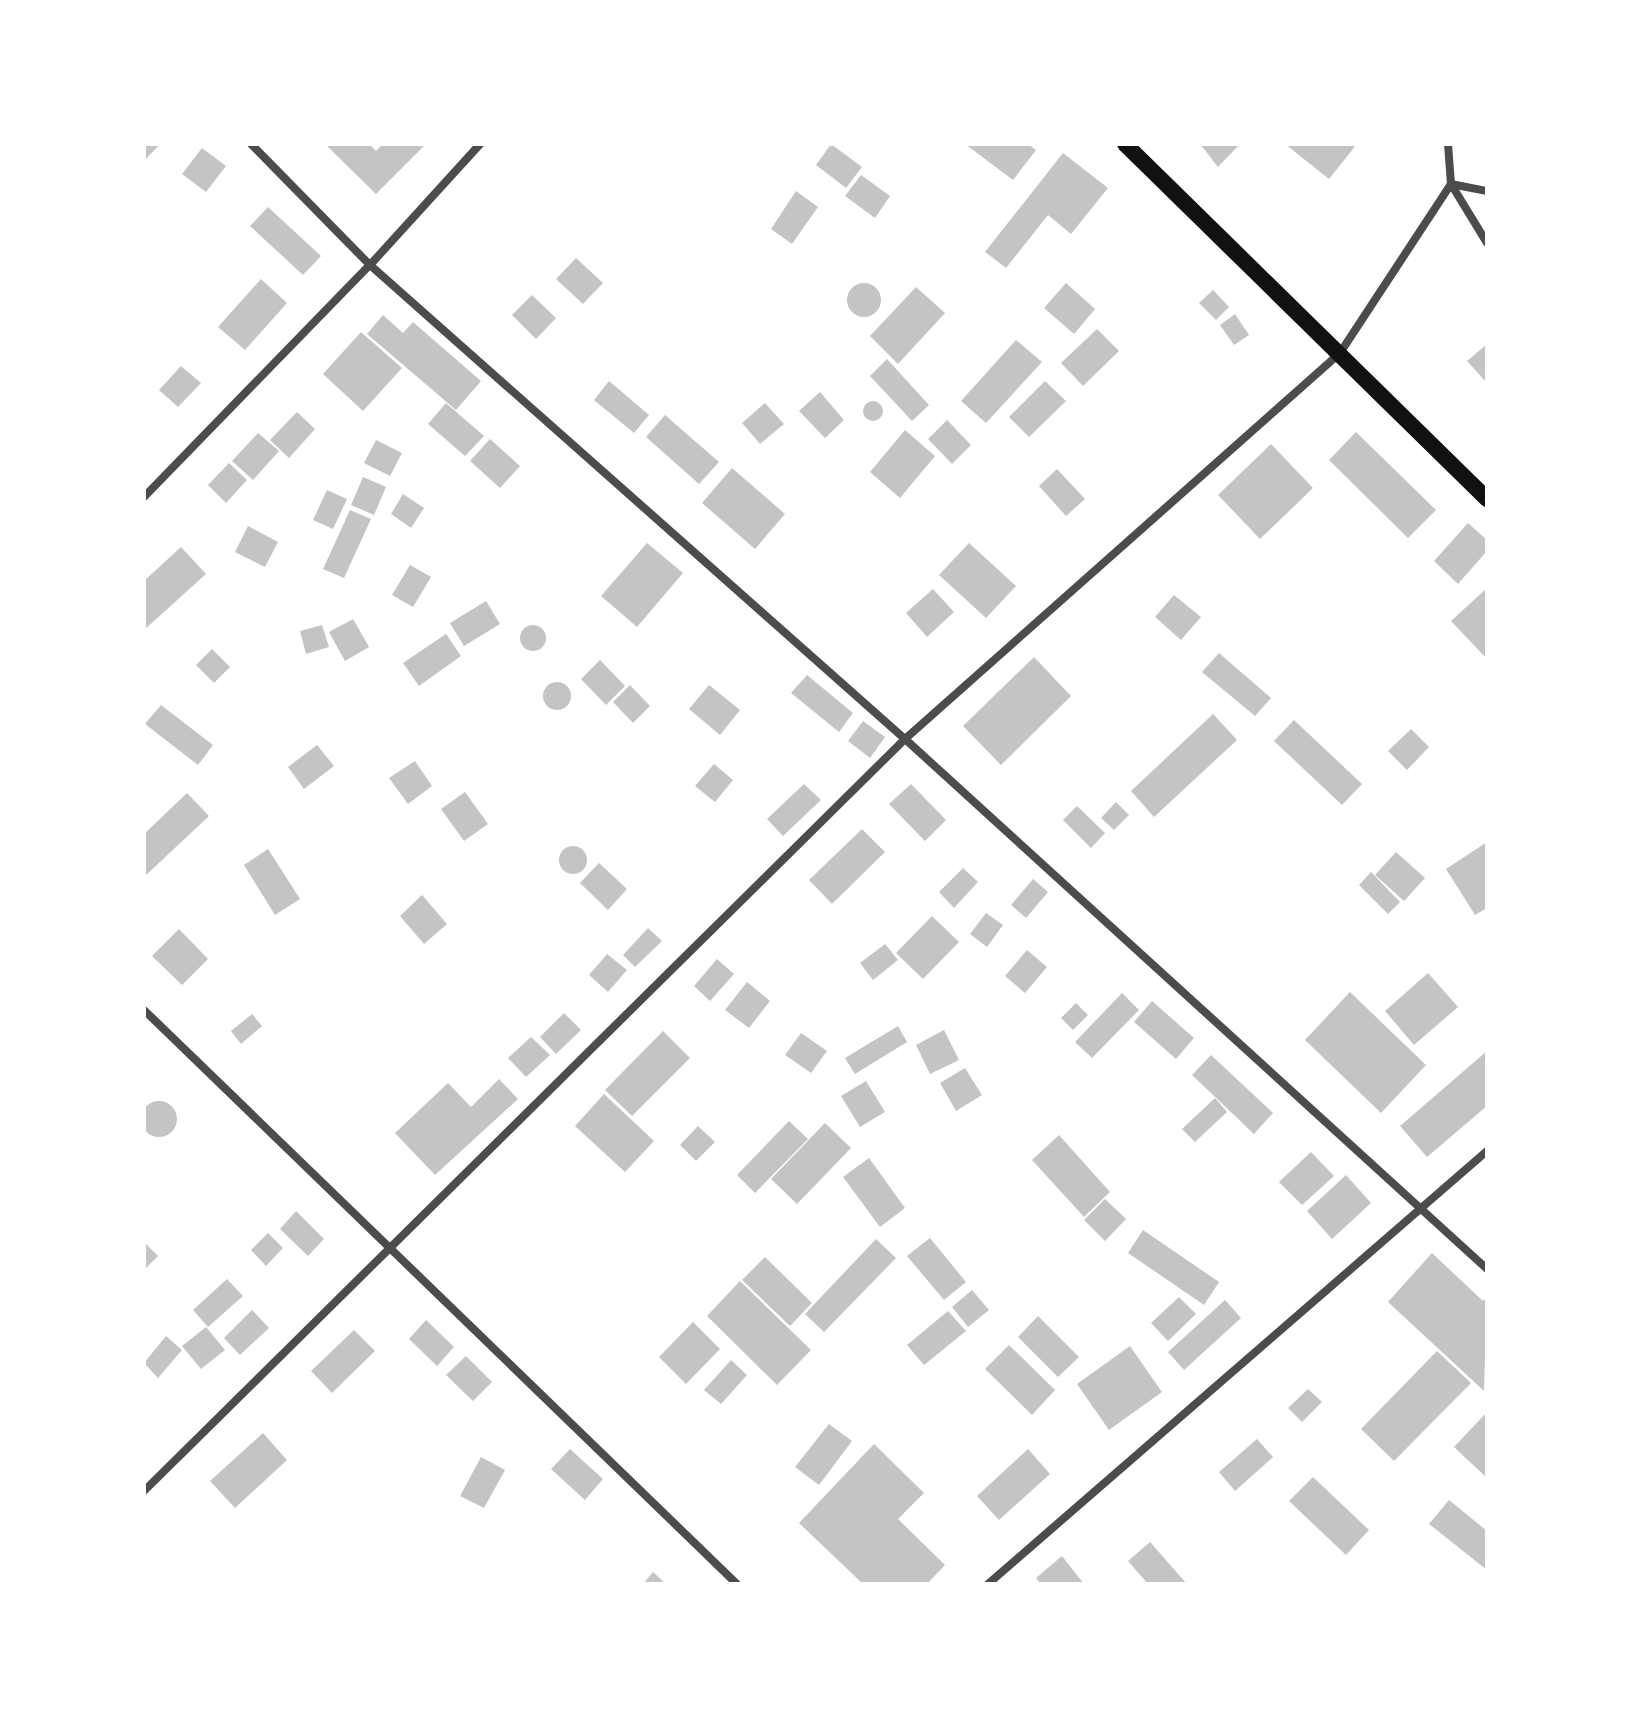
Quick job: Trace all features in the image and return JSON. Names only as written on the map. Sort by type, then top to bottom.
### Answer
[{"type":"main road","points":[[1125,144],[1487,499]]},
{"type":"street","points":[[251,144],[370,265],[905,739],[1487,1269]]},
{"type":"street","points":[[144,497],[370,265],[480,144]]},
{"type":"street","points":[[1448,144],[1451,184],[1487,243]]},
{"type":"street","points":[[144,1491],[905,739],[1340,353],[1451,184]]},
{"type":"street","points":[[1451,184],[1487,191]]},
{"type":"street","points":[[144,1010],[389,1251],[737,1584]]},
{"type":"street","points":[[988,1584],[1487,1151]]},
{"type":"building","points":[[144,144],[160,144],[144,161]]},
{"type":"building","points":[[325,144],[369,144],[376,151],[383,144],[426,144],[376,194]]},
{"type":"building","points":[[831,144],[862,167],[846,188],[816,165]]},
{"type":"building","points":[[965,144],[1028,144],[1036,150],[1013,180]]},
{"type":"building","points":[[1200,144],[1240,144],[1218,167]]},
{"type":"building","points":[[1285,144],[1357,144],[1329,179]]},
{"type":"building","points":[[202,148],[226,166],[206,192],[182,174]]},
{"type":"building","points":[[1063,153],[1108,188],[1071,234],[1048,215],[1006,268],[985,252]]},
{"type":"building","points":[[861,175],[890,196],[875,218],[845,196]]},
{"type":"building","points":[[796,191],[818,207],[792,244],[771,229]]},
{"type":"building","points":[[268,207],[321,256],[303,275],[250,226]]},
{"type":"building","points":[[576,258],[603,283],[583,304],[556,279]]},
{"type":"building","points":[[261,279],[287,303],[245,350],[218,327]]},
{"type":"building","points":[[864,283],[876,288],[881,300],[876,312],[864,317],[852,312],[847,300],[852,288]]},
{"type":"building","points":[[1066,283],[1095,309],[1074,334],[1044,308]]},
{"type":"building","points":[[916,287],[945,313],[898,364],[870,336]]},
{"type":"building","points":[[1213,290],[1229,307],[1216,320],[1199,303]]},
{"type":"building","points":[[532,295],[556,318],[536,339],[512,315]]},
{"type":"building","points":[[1235,314],[1249,335],[1234,345],[1220,325]]},
{"type":"building","points":[[383,315],[403,333],[413,322],[481,381],[456,410],[367,334]]},
{"type":"building","points":[[1097,329],[1119,351],[1083,386],[1061,363]]},
{"type":"building","points":[[361,332],[402,368],[363,411],[323,374]]},
{"type":"building","points":[[1016,340],[1042,362],[986,423],[961,401]]},
{"type":"building","points":[[1487,344],[1487,383],[1467,361]]},
{"type":"building","points":[[887,359],[929,405],[912,421],[870,376]]},
{"type":"building","points":[[181,366],[201,383],[178,407],[159,390]]},
{"type":"building","points":[[609,381],[649,415],[634,433],[594,400]]},
{"type":"building","points":[[1045,381],[1066,401],[1029,437],[1009,417]]},
{"type":"building","points":[[820,392],[844,420],[825,438],[799,411]]},
{"type":"building","points":[[869,401],[877,401],[883,411],[877,421],[869,421],[863,415],[863,407]]},
{"type":"building","points":[[446,403],[484,436],[465,456],[428,424]]},
{"type":"building","points":[[765,403],[784,424],[760,444],[742,423]]},
{"type":"building","points":[[297,412],[315,429],[289,458],[270,440]]},
{"type":"building","points":[[665,415],[719,462],[699,484],[646,437]]},
{"type":"building","points":[[947,420],[971,445],[952,464],[928,439]]},
{"type":"building","points":[[905,430],[935,456],[900,498],[870,472]]},
{"type":"building","points":[[1356,432],[1436,510],[1408,538],[1329,460]]},
{"type":"building","points":[[258,433],[279,451],[253,480],[232,461]]},
{"type":"building","points":[[490,439],[520,466],[500,488],[470,461]]},
{"type":"building","points":[[376,440],[402,453],[390,476],[364,463]]},
{"type":"building","points":[[1271,444],[1313,488],[1260,539],[1218,495]]},
{"type":"building","points":[[229,463],[247,480],[226,503],[208,485]]},
{"type":"building","points":[[732,468],[785,514],[755,549],[702,503]]},
{"type":"building","points":[[1057,469],[1085,499],[1066,516],[1039,486]]},
{"type":"building","points":[[363,477],[386,487],[374,515],[351,505]]},
{"type":"building","points":[[327,490],[347,499],[333,529],[313,520]]},
{"type":"building","points":[[403,494],[424,508],[411,528],[391,514]]},
{"type":"building","points":[[350,510],[371,519],[344,578],[323,569]]},
{"type":"building","points":[[1468,523],[1487,540],[1487,551],[1458,584],[1434,561]]},
{"type":"building","points":[[248,526],[278,542],[265,567],[235,552]]},
{"type":"building","points":[[647,543],[683,573],[637,627],[601,596]]},
{"type":"building","points":[[969,543],[1016,586],[986,618],[939,575]]},
{"type":"building","points":[[181,547],[206,574],[144,630],[144,581]]},
{"type":"building","points":[[410,565],[431,577],[413,607],[392,595]]},
{"type":"building","points":[[1487,588],[1487,659],[1451,621]]},
{"type":"building","points":[[933,589],[954,612],[927,637],[906,613]]},
{"type":"building","points":[[1174,595],[1201,617],[1181,640],[1155,617]]},
{"type":"building","points":[[486,601],[500,624],[464,646],[450,623]]},
{"type":"building","points":[[353,619],[369,647],[345,661],[329,632]]},
{"type":"building","points":[[322,625],[329,647],[306,654],[300,631]]},
{"type":"building","points":[[533,625],[542,629],[546,638],[542,647],[533,651],[524,647],[520,638],[524,629]]},
{"type":"building","points":[[446,634],[461,656],[419,686],[403,663]]},
{"type":"building","points":[[212,649],[230,667],[214,683],[196,665]]},
{"type":"building","points":[[1219,653],[1271,698],[1255,716],[1202,672]]},
{"type":"building","points":[[1034,657],[1071,696],[1001,765],[963,726]]},
{"type":"building","points":[[600,660],[625,686],[606,705],[581,679]]},
{"type":"building","points":[[807,675],[853,713],[839,732],[791,693]]},
{"type":"building","points":[[557,682],[567,686],[571,696],[567,706],[557,710],[547,706],[543,696],[547,686]]},
{"type":"building","points":[[630,685],[650,706],[633,723],[613,702]]},
{"type":"building","points":[[709,685],[740,710],[720,735],[689,709]]},
{"type":"building","points":[[161,705],[213,745],[198,765],[145,724]]},
{"type":"building","points":[[1213,714],[1237,740],[1154,817],[1131,791]]},
{"type":"building","points":[[1294,720],[1362,784],[1342,805],[1274,741]]},
{"type":"building","points":[[863,721],[885,737],[870,758],[848,741]]},
{"type":"building","points":[[1411,729],[1429,747],[1407,770],[1388,751]]},
{"type":"building","points":[[317,745],[334,766],[304,789],[288,767]]},
{"type":"building","points":[[415,761],[432,786],[408,804],[389,778]]},
{"type":"building","points":[[714,764],[733,780],[715,802],[695,786]]},
{"type":"building","points":[[804,784],[821,800],[783,836],[767,819]]},
{"type":"building","points":[[911,784],[946,820],[925,841],[889,804]]},
{"type":"building","points":[[465,792],[488,824],[464,841],[441,809]]},
{"type":"building","points":[[187,793],[209,816],[144,877],[144,834]]},
{"type":"building","points":[[1116,802],[1129,815],[1114,830],[1101,818]]},
{"type":"building","points":[[1077,806],[1105,833],[1091,848],[1063,820]]},
{"type":"building","points":[[862,829],[885,852],[832,904],[809,880]]},
{"type":"building","points":[[1487,842],[1487,908],[1475,915],[1446,869]]},
{"type":"building","points":[[573,846],[583,850],[587,860],[583,870],[573,874],[563,870],[559,860],[563,850]]},
{"type":"building","points":[[268,849],[300,899],[275,915],[244,865]]},
{"type":"building","points":[[1396,852],[1425,878],[1404,901],[1375,875]]},
{"type":"building","points":[[599,863],[627,889],[608,910],[580,883]]},
{"type":"building","points":[[963,868],[978,882],[954,908],[939,892]]},
{"type":"building","points":[[1371,872],[1400,902],[1388,914],[1359,885]]},
{"type":"building","points":[[1033,879],[1048,892],[1026,918],[1011,905]]},
{"type":"building","points":[[422,895],[447,924],[424,944],[400,916]]},
{"type":"building","points":[[986,913],[1003,925],[987,947],[970,934]]},
{"type":"building","points":[[932,916],[959,942],[923,979],[896,953]]},
{"type":"building","points":[[648,928],[662,941],[635,967],[623,955]]},
{"type":"building","points":[[179,929],[208,959],[182,985],[152,956]]},
{"type":"building","points":[[885,944],[898,960],[873,980],[860,963]]},
{"type":"building","points":[[1027,950],[1047,967],[1025,993],[1005,976]]},
{"type":"building","points":[[607,954],[627,970],[608,992],[589,975]]},
{"type":"building","points":[[717,959],[734,974],[710,1001],[694,986]]},
{"type":"building","points":[[1428,973],[1458,1007],[1414,1045],[1385,1011]]},
{"type":"building","points":[[747,982],[770,1001],[749,1028],[725,1010]]},
{"type":"building","points":[[1350,992],[1426,1065],[1381,1113],[1305,1040]]},
{"type":"building","points":[[1122,993],[1139,1010],[1092,1058],[1075,1042]]},
{"type":"building","points":[[1152,1001],[1194,1038],[1176,1059],[1134,1022]]},
{"type":"building","points":[[1076,1003],[1088,1015],[1073,1030],[1061,1018]]},
{"type":"building","points":[[564,1013],[581,1030],[556,1054],[540,1037]]},
{"type":"building","points":[[252,1014],[262,1026],[241,1044],[231,1031]]},
{"type":"building","points":[[898,1026],[907,1042],[855,1074],[845,1058]]},
{"type":"building","points":[[944,1030],[959,1060],[930,1074],[916,1045]]},
{"type":"building","points":[[663,1031],[690,1058],[632,1116],[605,1090]]},
{"type":"building","points":[[801,1033],[827,1051],[811,1073],[785,1055]]},
{"type":"building","points":[[531,1037],[550,1055],[526,1077],[508,1058]]},
{"type":"building","points":[[1487,1051],[1487,1106],[1427,1157],[1400,1126]]},
{"type":"building","points":[[1211,1055],[1273,1113],[1254,1134],[1192,1075]]},
{"type":"building","points":[[965,1068],[982,1095],[956,1111],[940,1083]]},
{"type":"building","points":[[499,1079],[518,1099],[435,1175],[395,1133],[448,1083],[471,1107]]},
{"type":"building","points":[[866,1081],[885,1112],[860,1127],[841,1096]]},
{"type":"building","points":[[604,1094],[654,1141],[625,1172],[575,1126]]},
{"type":"building","points":[[1215,1098],[1227,1112],[1195,1142],[1182,1129]]},
{"type":"building","points":[[159,1101],[172,1106],[177,1119],[172,1132],[159,1137],[146,1132],[141,1119],[146,1106]]},
{"type":"building","points":[[789,1121],[808,1139],[755,1193],[737,1175]]},
{"type":"building","points":[[825,1123],[851,1148],[797,1204],[771,1179]]},
{"type":"building","points":[[698,1126],[715,1142],[696,1161],[680,1145]]},
{"type":"building","points":[[1059,1135],[1110,1192],[1084,1217],[1032,1160]]},
{"type":"building","points":[[1311,1152],[1334,1176],[1302,1205],[1279,1182]]},
{"type":"building","points":[[869,1158],[905,1208],[880,1227],[843,1177]]},
{"type":"building","points":[[1346,1175],[1371,1203],[1332,1239],[1307,1211]]},
{"type":"building","points":[[1105,1199],[1126,1219],[1105,1241],[1084,1220]]},
{"type":"building","points":[[296,1211],[324,1239],[308,1256],[280,1229]]},
{"type":"building","points":[[1143,1230],[1219,1282],[1204,1305],[1128,1253]]},
{"type":"building","points":[[268,1233],[283,1248],[266,1266],[251,1250]]},
{"type":"building","points":[[930,1238],[966,1282],[944,1300],[907,1256]]},
{"type":"building","points":[[876,1239],[896,1258],[824,1332],[805,1314]]},
{"type":"building","points":[[144,1242],[158,1256],[144,1270]]},
{"type":"building","points":[[1432,1253],[1483,1301],[1487,1297],[1484,1391],[1388,1302]]},
{"type":"building","points":[[765,1257],[812,1303],[790,1326],[742,1280]]},
{"type":"building","points":[[227,1279],[243,1296],[208,1327],[193,1310]]},
{"type":"building","points":[[740,1281],[811,1350],[777,1385],[707,1316]]},
{"type":"building","points":[[972,1290],[989,1310],[968,1327],[952,1307]]},
{"type":"building","points":[[1179,1297],[1196,1314],[1168,1341],[1151,1323]]},
{"type":"building","points":[[1225,1300],[1241,1318],[1184,1370],[1168,1352]]},
{"type":"building","points":[[252,1310],[269,1328],[240,1355],[224,1338]]},
{"type":"building","points":[[948,1311],[966,1331],[924,1365],[907,1345]]},
{"type":"building","points":[[1038,1316],[1079,1357],[1058,1377],[1018,1337]]},
{"type":"building","points":[[426,1320],[454,1347],[437,1366],[409,1339]]},
{"type":"building","points":[[693,1322],[720,1349],[686,1384],[659,1357]]},
{"type":"building","points":[[206,1327],[225,1350],[201,1369],[182,1346]]},
{"type":"building","points":[[354,1330],[375,1351],[332,1393],[311,1371]]},
{"type":"building","points":[[166,1336],[182,1350],[158,1378],[144,1363]]},
{"type":"building","points":[[1009,1345],[1055,1390],[1032,1415],[985,1369]]},
{"type":"building","points":[[1130,1346],[1162,1392],[1109,1430],[1077,1384]]},
{"type":"building","points":[[1437,1351],[1471,1383],[1394,1461],[1361,1429]]},
{"type":"building","points":[[466,1356],[492,1382],[473,1401],[446,1375]]},
{"type":"building","points":[[731,1360],[747,1375],[721,1404],[704,1390]]},
{"type":"building","points":[[1308,1389],[1322,1402],[1302,1422],[1288,1408]]},
{"type":"building","points":[[1487,1412],[1487,1478],[1454,1447]]},
{"type":"building","points":[[829,1424],[852,1441],[819,1485],[795,1467]]},
{"type":"building","points":[[263,1433],[287,1460],[235,1508],[210,1481]]},
{"type":"building","points":[[1257,1439],[1273,1457],[1235,1491],[1219,1472]]},
{"type":"building","points":[[874,1444],[924,1493],[898,1519],[945,1565],[927,1584],[863,1584],[799,1523]]},
{"type":"building","points":[[570,1449],[603,1479],[585,1500],[551,1469]]},
{"type":"building","points":[[1028,1449],[1050,1474],[999,1520],[977,1496]]},
{"type":"building","points":[[481,1457],[505,1470],[484,1508],[460,1496]]},
{"type":"building","points":[[1313,1477],[1369,1530],[1346,1555],[1289,1501]]},
{"type":"building","points":[[1449,1500],[1487,1531],[1487,1570],[1429,1524]]},
{"type":"building","points":[[1150,1542],[1187,1584],[1148,1584],[1128,1561]]},
{"type":"building","points":[[1062,1556],[1084,1584],[1041,1584],[1036,1578]]},
{"type":"building","points":[[653,1572],[666,1584],[643,1584]]}]
